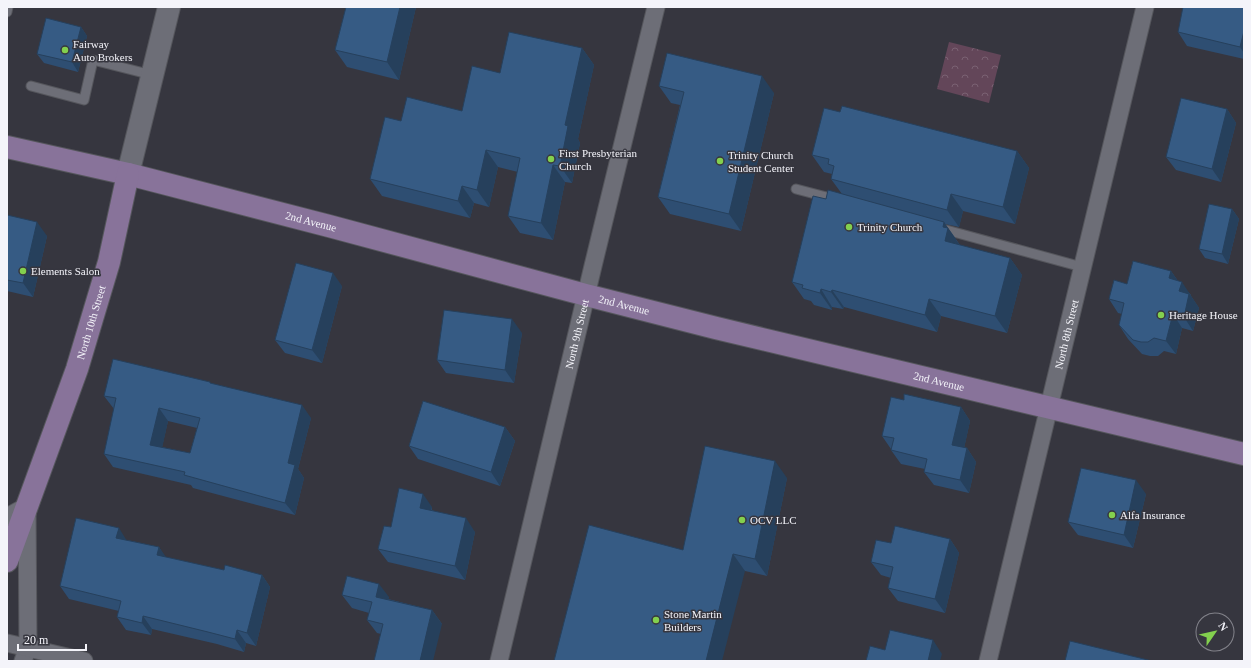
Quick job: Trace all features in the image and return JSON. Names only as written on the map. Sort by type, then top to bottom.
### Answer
[{"type":"main road","name":"2nd Avenue","points":[[7,147],[128,174],[716,328],[1244,454]]},
{"type":"main road","name":"North 10th Street","points":[[7,561],[77,369],[109,262],[128,174]]},
{"type":"street","name":"North 10th Street","points":[[128,174],[169,7]]},
{"type":"street","name":"North 9th Street","points":[[499,661],[656,7]]},
{"type":"street","name":"North 8th Street","points":[[988,661],[1145,7]]},
{"type":"street","points":[[7,518],[27,506]]},
{"type":"street","points":[[26,654],[27,506]]},
{"type":"street","points":[[7,643],[26,654],[84,661]]},
{"type":"lane","points":[[7,12],[8,7]]},
{"type":"lane","points":[[31,86],[84,100],[93,60],[152,75]]},
{"type":"lane","points":[[796,189],[850,203]]},
{"type":"lane","points":[[934,226],[1082,267]]},
{"type":"green space","points":[[949,42],[1001,55],[989,103],[937,89]]},
{"type":"building","points":[[346,7],[400,7],[387,62],[335,50]]},
{"type":"building","points":[[1183,7],[1244,7],[1244,31],[1240,47],[1178,32]]},
{"type":"building","name":"Fairway Auto Brokers","points":[[46,18],[81,27],[72,62],[37,54]]},
{"type":"building","points":[[509,32],[582,48],[565,125],[568,126],[560,166],[553,165],[541,223],[508,216],[520,158],[486,150],[477,190],[462,186],[458,201],[370,179],[385,117],[401,121],[407,97],[462,111],[472,66],[500,73]]},
{"type":"building","name":"Trinity Church Student Center","points":[[667,53],[762,76],[729,214],[658,197],[684,92],[659,86]]},
{"type":"building","points":[[1181,98],[1227,109],[1212,169],[1166,157]]},
{"type":"building","points":[[842,106],[1017,151],[1003,207],[951,194],[947,210],[831,179],[834,166],[828,164],[829,159],[812,155],[824,108],[840,112]]},
{"type":"building","points":[[828,190],[944,222],[943,227],[948,228],[945,241],[1010,258],[995,316],[929,299],[925,315],[832,290],[831,292],[821,289],[820,293],[802,288],[803,285],[792,282],[813,196],[826,199]]},
{"type":"building","points":[[1209,204],[1232,209],[1222,254],[1199,249]]},
{"type":"building","points":[[7,215],[37,222],[23,283],[7,280]]},
{"type":"building","name":"Heritage House","points":[[1133,261],[1171,271],[1169,278],[1182,282],[1179,291],[1189,294],[1184,317],[1173,314],[1166,341],[1154,338],[1148,342],[1133,340],[1119,325],[1124,303],[1109,299],[1114,280],[1127,284]]},
{"type":"building","points":[[296,263],[333,273],[312,350],[275,340]]},
{"type":"building","points":[[444,310],[512,319],[505,370],[437,360]]},
{"type":"building","points":[[113,359],[302,405],[288,463],[295,465],[285,503],[184,475],[185,472],[104,454],[116,398],[104,396]],"holes":[[[159,408],[200,418],[190,453],[150,445]]]},
{"type":"building","points":[[904,394],[961,407],[952,445],[967,448],[960,480],[924,472],[927,459],[891,450],[894,438],[882,436],[891,397],[904,400]]},
{"type":"building","points":[[423,401],[505,427],[491,472],[409,446]]},
{"type":"building","points":[[705,446],[775,461],[755,559],[733,554],[706,661],[554,661],[589,525],[683,550]]},
{"type":"building","name":"Alfa Insurance","points":[[1081,468],[1136,480],[1124,535],[1068,522]]},
{"type":"building","points":[[399,488],[423,494],[420,508],[466,518],[455,566],[378,549],[384,526],[391,527]]},
{"type":"building","points":[[76,518],[119,528],[116,538],[159,547],[157,555],[224,570],[225,565],[262,575],[247,633],[237,630],[235,639],[143,616],[142,623],[117,617],[121,601],[60,586]]},
{"type":"building","points":[[895,526],[950,539],[935,599],[888,588],[893,567],[871,562],[876,540],[891,543]]},
{"type":"building","points":[[347,576],[379,584],[376,597],[432,610],[420,661],[374,661],[383,624],[367,620],[372,602],[342,595]]},
{"type":"building","points":[[890,630],[933,640],[928,661],[866,661],[870,646],[885,650]]},
{"type":"building","points":[[1070,641],[1140,658],[1152,661],[1065,661]]},
{"type":"place","name":"Fairway Auto Brokers","points":[[65,50]]},
{"type":"place","name":"First Presbyterian Church","points":[[551,159]]},
{"type":"place","name":"Trinity Church Student Center","points":[[720,161]]},
{"type":"place","name":"Trinity Church","points":[[849,227]]},
{"type":"place","name":"Elements Salon","points":[[23,271]]},
{"type":"place","name":"Heritage House","points":[[1161,315]]},
{"type":"place","name":"Alfa Insurance","points":[[1112,515]]},
{"type":"place","name":"OCV LLC","points":[[742,520]]},
{"type":"place","name":"Stone Martin Builders","points":[[656,620]]}]
